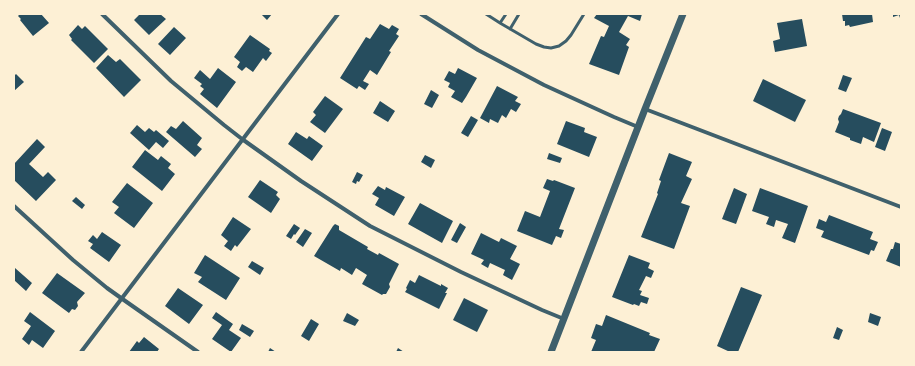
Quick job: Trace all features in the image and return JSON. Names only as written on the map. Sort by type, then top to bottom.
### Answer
[{"type":"street","points":[[102,14],[171,81],[242,139],[301,181],[370,226],[474,278],[564,319]]},
{"type":"street","points":[[81,352],[338,14]]},
{"type":"street","points":[[420,14],[478,50],[544,85],[614,117],[638,126]]},
{"type":"street","points":[[552,352],[638,126],[683,14]]},
{"type":"street","points":[[645,109],[901,207]]},
{"type":"street","points":[[14,206],[73,260],[121,298],[198,352]]},
{"type":"lane","points":[[486,14],[536,44],[551,48],[559,46],[566,41],[584,14]]},
{"type":"lane","points":[[500,23],[506,14]]},
{"type":"lane","points":[[510,29],[519,14]]},
{"type":"building","points":[[20,14],[41,14],[49,23],[33,36],[20,20],[21,19],[18,16]]},
{"type":"building","points":[[138,14],[160,14],[166,19],[149,35],[134,20],[139,15]]},
{"type":"building","points":[[261,14],[272,14],[267,20]]},
{"type":"building","points":[[597,14],[642,14],[640,21],[628,16],[619,32],[630,39],[626,45],[629,47],[619,75],[589,64],[601,36],[604,37],[609,26],[594,18]]},
{"type":"building","points":[[842,14],[872,14],[873,22],[850,27],[849,25],[845,26],[845,21],[843,21]]},
{"type":"building","points":[[893,14],[901,14],[901,21],[899,15],[893,17]]},
{"type":"building","points":[[802,19],[807,46],[775,52],[773,41],[780,39],[777,23]]},
{"type":"building","points":[[380,24],[389,29],[392,25],[399,29],[396,34],[399,36],[389,51],[391,52],[377,75],[370,70],[363,81],[369,84],[365,90],[359,86],[357,89],[340,78],[366,37],[370,39]]},
{"type":"building","points":[[78,25],[82,29],[85,26],[108,49],[94,63],[71,40],[72,39],[69,35]]},
{"type":"building","points":[[174,27],[186,38],[170,55],[158,44]]},
{"type":"building","points":[[250,35],[270,49],[269,51],[272,53],[266,61],[263,58],[253,72],[246,67],[242,71],[237,67],[240,62],[234,57]]},
{"type":"building","points":[[108,55],[116,62],[120,59],[141,80],[124,97],[96,68]]},
{"type":"building","points":[[218,68],[236,82],[217,108],[200,94],[204,89],[200,86],[202,84],[194,78],[200,70],[210,79]]},
{"type":"building","points":[[458,68],[477,78],[462,103],[451,97],[455,91],[448,87],[450,83],[444,80],[449,71],[455,74]]},
{"type":"building","points":[[16,74],[24,82],[14,91],[14,76]]},
{"type":"building","points":[[843,75],[852,78],[846,92],[838,89]]},
{"type":"building","points":[[763,79],[806,100],[795,122],[753,101]]},
{"type":"building","points":[[497,86],[518,97],[515,101],[521,104],[516,112],[511,109],[506,118],[502,115],[498,123],[490,119],[489,123],[480,118]]},
{"type":"building","points":[[431,90],[439,95],[432,108],[424,104]]},
{"type":"building","points":[[325,96],[343,109],[325,133],[310,122],[316,115],[313,112]]},
{"type":"building","points":[[380,101],[395,111],[388,122],[373,113]]},
{"type":"building","points":[[843,109],[881,123],[874,142],[863,137],[861,144],[835,132],[839,122],[839,116]]},
{"type":"building","points":[[471,116],[478,120],[468,137],[461,133]]},
{"type":"building","points":[[183,121],[202,138],[197,145],[202,149],[195,157],[166,132],[171,126],[176,129]]},
{"type":"building","points":[[566,121],[585,128],[584,132],[597,137],[589,157],[557,144]]},
{"type":"building","points":[[137,125],[145,132],[149,128],[154,132],[156,130],[169,141],[163,148],[156,142],[149,150],[130,133]]},
{"type":"building","points":[[882,128],[892,132],[885,151],[875,147]]},
{"type":"building","points":[[296,132],[307,139],[309,136],[323,146],[312,161],[288,144]]},
{"type":"building","points":[[37,139],[45,147],[29,164],[43,177],[48,172],[56,180],[36,201],[14,180],[14,164]]},
{"type":"building","points":[[145,150],[158,160],[161,156],[171,164],[168,168],[175,174],[162,191],[132,167]]},
{"type":"building","points":[[549,153],[562,158],[560,163],[547,159]]},
{"type":"building","points":[[669,153],[692,162],[686,176],[692,179],[681,203],[690,206],[674,249],[641,237],[658,194],[661,181],[659,180]]},
{"type":"building","points":[[425,155],[435,160],[431,168],[421,162]]},
{"type":"building","points":[[357,172],[363,175],[356,184],[352,182]]},
{"type":"building","points":[[547,179],[575,188],[559,229],[564,230],[561,238],[556,236],[552,245],[517,231],[525,211],[540,217],[550,191],[543,188]]},
{"type":"building","points":[[260,180],[278,192],[276,195],[280,199],[271,213],[248,197]]},
{"type":"building","points":[[127,183],[153,203],[134,228],[114,213],[119,207],[112,202]]},
{"type":"building","points":[[378,186],[385,190],[386,187],[405,197],[394,216],[375,205],[379,198],[372,194]]},
{"type":"building","points":[[734,188],[747,194],[736,224],[722,219]]},
{"type":"building","points":[[760,188],[808,206],[795,243],[782,238],[788,224],[776,220],[774,227],[766,224],[769,217],[752,211]]},
{"type":"building","points":[[76,197],[85,205],[82,209],[72,201]]},
{"type":"building","points":[[420,203],[453,221],[442,243],[408,224]]},
{"type":"building","points":[[829,215],[873,232],[870,239],[878,242],[874,251],[871,250],[869,255],[821,237],[824,231],[816,228],[819,219],[826,222]]},
{"type":"building","points":[[233,217],[251,229],[237,247],[235,245],[231,251],[224,246],[228,241],[221,235]]},
{"type":"building","points":[[460,223],[466,227],[457,243],[451,240]]},
{"type":"building","points":[[294,224],[300,228],[291,239],[286,236]]},
{"type":"building","points":[[335,224],[339,226],[339,230],[368,247],[367,249],[378,255],[379,253],[399,264],[389,284],[390,287],[386,294],[382,295],[362,284],[367,275],[356,268],[352,275],[341,268],[340,271],[314,256]]},
{"type":"building","points":[[305,229],[312,233],[303,247],[296,242]]},
{"type":"building","points":[[102,232],[121,245],[109,262],[90,248],[93,244],[88,241],[93,235],[97,239]]},
{"type":"building","points":[[481,233],[499,242],[501,238],[517,246],[510,259],[520,264],[512,280],[503,275],[505,270],[490,263],[488,268],[481,264],[484,260],[471,254]]},
{"type":"building","points":[[895,242],[901,244],[901,267],[886,261]]},
{"type":"building","points":[[205,255],[240,278],[226,300],[198,282],[202,277],[194,273]]},
{"type":"building","points":[[629,255],[650,263],[648,268],[654,271],[651,278],[646,276],[639,290],[642,291],[640,295],[649,298],[647,304],[641,302],[639,306],[633,305],[612,297]]},
{"type":"building","points":[[252,261],[264,268],[260,275],[248,267]]},
{"type":"building","points":[[15,268],[32,283],[26,291],[14,280]]},
{"type":"building","points":[[57,273],[85,293],[77,302],[78,306],[75,310],[72,309],[69,313],[42,293]]},
{"type":"building","points":[[419,275],[448,288],[439,309],[405,292],[410,280],[415,283]]},
{"type":"building","points":[[741,287],[762,295],[738,352],[730,352],[717,346]]},
{"type":"building","points":[[178,288],[203,305],[189,324],[165,306]]},
{"type":"building","points":[[464,298],[488,310],[477,332],[453,320]]},
{"type":"building","points":[[30,312],[55,331],[43,348],[32,340],[29,345],[22,339],[31,326],[24,321]]},
{"type":"building","points":[[216,312],[233,324],[229,330],[241,338],[231,352],[212,339],[222,325],[212,318]]},
{"type":"building","points":[[347,313],[359,320],[355,326],[343,321]]},
{"type":"building","points":[[870,313],[881,317],[878,326],[868,322]]},
{"type":"building","points":[[606,315],[650,333],[649,335],[660,339],[654,352],[591,352],[596,340],[591,338],[596,324],[602,326]]},
{"type":"building","points":[[311,319],[319,324],[309,341],[301,336]]},
{"type":"building","points":[[242,324],[254,331],[250,337],[239,330]]},
{"type":"building","points":[[837,327],[843,330],[839,340],[833,338]]},
{"type":"building","points":[[144,337],[159,349],[157,352],[129,352],[137,341],[139,343]]},
{"type":"building","points":[[270,348],[276,352],[268,352]]},
{"type":"building","points":[[398,348],[404,352],[396,352]]}]
